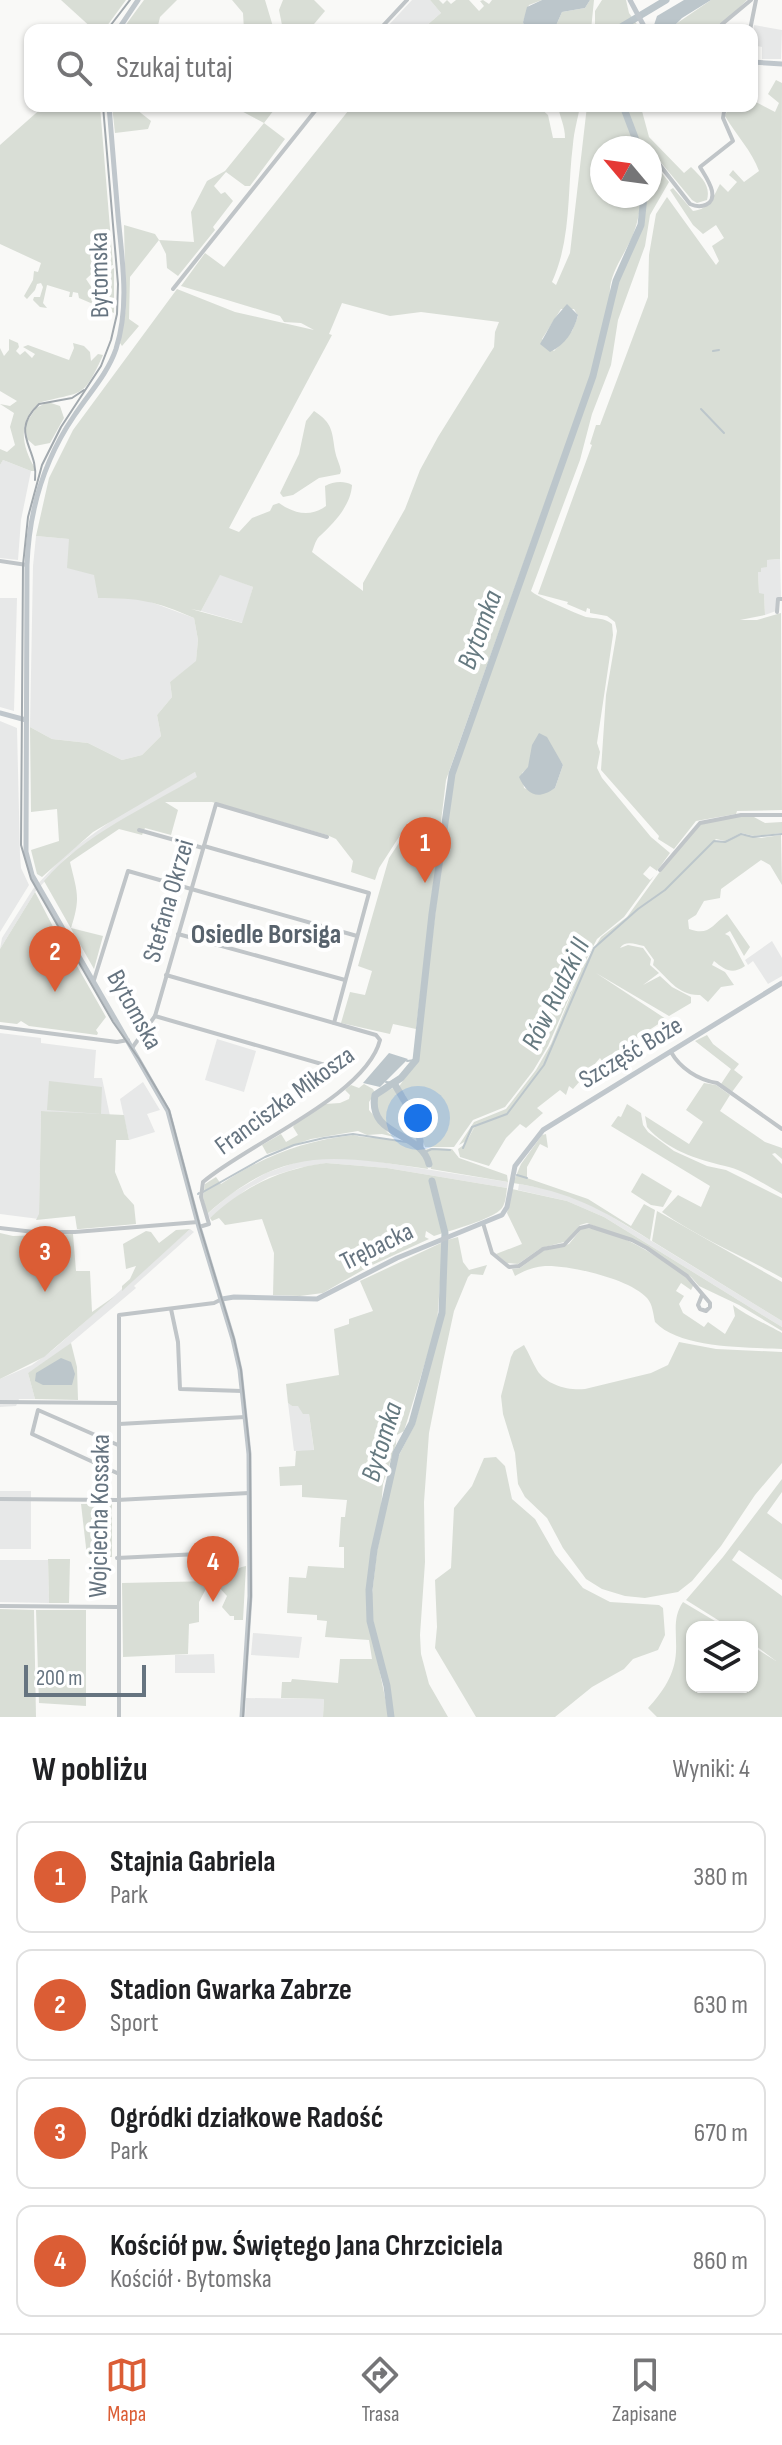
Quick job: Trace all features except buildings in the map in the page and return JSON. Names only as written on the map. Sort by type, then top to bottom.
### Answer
[{"type":"street","points":[[122,24],[138,0]]},
{"type":"street","points":[[385,24],[407,0]]},
{"type":"street","points":[[723,24],[754,0]]},
{"type":"street","points":[[751,24],[754,0]]},
{"type":"street","points":[[631,4],[642,24]]},
{"type":"street","points":[[758,62],[782,64]]},
{"type":"street","name":"Bytomska","points":[[109,112],[124,290],[122,323],[107,369],[66,427],[46,468],[33,514],[27,565],[25,838],[28,863],[36,881],[171,1118],[198,1225],[237,1355],[245,1417],[249,1493],[250,1596],[242,1717]]},
{"type":"street","points":[[173,289],[314,112]]},
{"type":"street","points":[[662,168],[690,204],[698,207],[706,205],[711,200],[712,190],[700,167],[733,141],[723,118],[724,112]]},
{"type":"street","points":[[0,561],[27,565]]},
{"type":"street","points":[[777,612],[778,599],[782,599]]},
{"type":"street","points":[[0,713],[26,720]]},
{"type":"street","name":"Stefana Okrzei","points":[[132,1048],[155,1016],[216,804],[327,837]]},
{"type":"street","points":[[660,870],[700,823],[741,815],[782,815]]},
{"type":"street","points":[[139,830],[369,893],[334,1023],[166,975]]},
{"type":"street","points":[[94,980],[128,871],[357,936]]},
{"type":"street","points":[[178,934],[345,980]]},
{"type":"street","name":"Szczęść Boże","points":[[514,1171],[520,1159],[548,1127],[782,983]]},
{"type":"street","points":[[155,1016],[339,1069]]},
{"type":"street","name":"Franciszka Mikosza","points":[[198,1225],[209,1224],[201,1197],[203,1182],[341,1090],[373,1060],[379,1037],[334,1023]]},
{"type":"street","points":[[0,1027],[117,1042],[128,1040]]},
{"type":"street","points":[[670,1052],[686,1069],[704,1081],[717,1083],[782,1129]]},
{"type":"street","name":"Trębacka","points":[[222,1299],[317,1299],[435,1241],[505,1211],[514,1171]]},
{"type":"street","points":[[483,1223],[492,1253],[509,1267],[523,1263],[543,1249],[564,1245],[580,1228],[589,1226],[647,1248],[687,1276],[702,1295]]},
{"type":"street","points":[[0,1228],[75,1232],[198,1225]]},
{"type":"street","points":[[222,1299],[171,1309],[178,1342],[180,1389],[242,1391]]},
{"type":"street","name":"Wojciecha Kossaka","points":[[119,1717],[119,1315],[171,1309]]},
{"type":"street","points":[[0,1402],[119,1403]]},
{"type":"street","points":[[117,1473],[32,1434],[38,1410],[118,1445]]},
{"type":"street","points":[[119,1424],[245,1417]]},
{"type":"street","points":[[0,1499],[117,1500],[249,1493]]},
{"type":"street","points":[[117,1558],[219,1553]]},
{"type":"street","points":[[0,1606],[117,1607]]},
{"type":"shaded area","points":[[61,0],[126,0],[108,24],[87,24]]},
{"type":"shaded area","points":[[144,0],[177,0],[160,17],[158,24],[126,24]]},
{"type":"shaded area","points":[[232,0],[265,0],[272,24],[244,24],[243,13]]},
{"type":"shaded area","points":[[283,0],[314,0],[325,11],[314,24],[282,24],[279,10]]},
{"type":"shaded area","points":[[412,0],[430,0],[441,13],[428,24],[390,24]]},
{"type":"shaded area","points":[[430,0],[439,0],[443,4],[447,0],[451,4],[456,0],[469,0],[479,11],[484,6],[480,1],[483,0],[489,4],[492,0],[542,0],[529,5],[524,24],[428,24],[441,13]]},
{"type":"shaded area","points":[[542,0],[590,0],[585,8],[562,12],[557,24],[524,24],[527,7]]},
{"type":"shaded area","points":[[590,0],[594,0],[592,24],[557,24],[562,12],[585,8]]},
{"type":"shaded area","points":[[602,0],[626,0],[629,13],[637,24],[595,24],[595,11]]},
{"type":"shaded area","points":[[684,0],[711,0],[676,24],[654,24],[657,16]]},
{"type":"shaded area","points":[[711,0],[747,0],[719,24],[676,24]]},
{"type":"shaded area","points":[[758,26],[782,30],[781,59],[762,59],[762,47],[758,46]]},
{"type":"shaded area","points":[[776,80],[782,83],[780,559],[767,560],[767,567],[758,572],[765,615],[740,620],[757,620],[781,613],[782,810],[737,811],[736,814],[696,821],[674,849],[658,839],[659,836],[601,770],[606,695],[617,631],[615,622],[607,616],[590,613],[590,609],[587,608],[586,612],[568,602],[538,594],[592,445],[596,425],[600,425],[648,297],[649,255],[656,214],[667,197],[716,265],[719,261],[712,246],[724,238],[716,225],[703,234],[693,225],[670,190],[673,188],[693,211],[699,210],[710,202],[720,184],[728,192],[737,182],[729,175],[733,170],[744,182],[759,171],[725,116],[727,112],[758,112],[758,103],[775,112],[779,103],[768,94]]},
{"type":"shaded area","points":[[37,112],[100,112],[113,265],[97,269],[86,279],[94,291],[100,287],[111,293],[109,271],[114,268],[114,313],[79,298],[78,293],[73,292],[69,297],[70,292],[47,285],[43,303],[47,308],[40,307],[33,300],[40,297],[41,283],[27,299],[24,296],[33,280],[34,271],[38,272],[41,263],[0,244],[0,145]]},
{"type":"shaded area","points":[[113,112],[140,112],[151,121],[148,129],[115,133]]},
{"type":"shaded area","points":[[243,112],[272,112],[264,123]]},
{"type":"shaded area","points":[[347,112],[545,112],[553,138],[565,138],[560,112],[579,112],[566,231],[552,282],[556,285],[570,253],[586,112],[642,112],[649,136],[590,136],[590,208],[640,208],[639,216],[612,280],[591,374],[446,780],[416,1029],[393,1024],[390,1034],[341,1023],[350,992],[365,995],[372,971],[358,966],[389,858],[414,820],[408,823],[379,868],[375,880],[351,872],[353,861],[336,839],[327,835],[212,802],[165,802],[178,810],[171,835],[145,828],[142,835],[119,829],[70,862],[77,895],[71,928],[103,936],[94,969],[44,881],[77,849],[197,777],[195,772],[93,832],[42,877],[37,874],[31,850],[59,841],[57,809],[31,812],[30,727],[52,739],[88,743],[122,760],[142,755],[161,736],[157,715],[172,697],[170,682],[196,661],[198,640],[194,618],[180,612],[147,602],[98,598],[94,575],[67,568],[69,539],[36,536],[49,478],[73,430],[177,289],[235,312],[314,330],[301,323],[284,322],[280,316],[181,286],[205,253],[224,267]],"holes":[[[342,303],[390,316],[421,312],[499,322],[494,347],[420,470],[405,509],[363,583],[363,591],[312,552],[318,538],[345,506],[352,485],[338,482],[325,486],[326,506],[320,510],[296,512],[279,503],[273,505],[270,511],[252,518],[239,532],[229,528],[332,335],[329,334]],[[561,309],[574,309],[578,316],[572,331],[554,351],[542,339]],[[220,575],[253,587],[242,623],[191,609],[201,611]]]},
{"type":"shaded area","points":[[264,123],[285,139],[250,186],[245,186],[226,172],[214,186],[233,201],[213,227],[215,230],[178,276],[167,268],[166,254],[159,240],[194,242],[191,212],[207,181],[225,171]]},
{"type":"shaded area","points":[[662,150],[684,173],[691,167],[704,182],[708,190],[707,200],[697,203],[662,164]]},
{"type":"shaded area","points":[[662,174],[669,182],[662,194]]},
{"type":"shaded area","points":[[645,208],[654,208],[645,246],[618,320],[611,365],[592,414],[580,460],[531,591],[586,617],[612,624],[597,743],[600,752],[597,768],[651,837],[670,853],[657,871],[650,866],[643,874],[650,880],[654,876],[624,917],[597,939],[581,970],[601,937],[627,917],[669,859],[700,824],[741,816],[754,817],[765,823],[782,822],[782,833],[754,836],[741,833],[725,841],[716,839],[673,881],[714,842],[725,842],[741,835],[761,838],[781,835],[782,885],[770,865],[761,860],[721,889],[720,898],[704,901],[696,915],[688,920],[689,929],[701,931],[710,929],[727,914],[750,947],[744,956],[730,931],[725,934],[745,966],[729,970],[714,961],[712,965],[725,972],[734,985],[721,987],[708,1002],[700,995],[685,993],[674,985],[653,965],[654,960],[644,946],[630,943],[622,946],[620,948],[628,945],[643,948],[651,959],[650,965],[659,973],[643,985],[660,976],[672,987],[691,997],[691,1003],[669,1016],[596,973],[666,1019],[602,1061],[600,1058],[573,1089],[569,1086],[566,1095],[560,1090],[537,1108],[543,1113],[526,1128],[520,1124],[506,1138],[489,1166],[460,1157],[458,1149],[465,1144],[478,1121],[466,1141],[459,1145],[474,1122],[506,1109],[536,1070],[551,1044],[579,975],[548,1046],[533,1071],[505,1107],[473,1120],[454,1147],[425,1147],[405,1095],[398,1088],[418,1059],[451,780],[596,373],[615,287],[644,222]],"holes":[[[549,744],[563,765],[555,788],[540,794],[524,788],[522,773],[531,759]]]},
{"type":"shaded area","points":[[124,225],[155,234],[159,240],[130,277],[129,319],[139,326],[122,346],[126,307]]},
{"type":"shaded area","points":[[567,304],[578,315],[576,321],[564,341],[550,352],[540,344]]},
{"type":"shaded area","points":[[9,339],[18,343],[16,351],[20,355],[25,351],[32,358],[35,354],[23,347],[28,345],[69,360],[73,343],[84,346],[90,352],[91,361],[98,354],[103,355],[90,380],[79,392],[39,403],[27,418],[25,443],[35,471],[3,460],[0,465],[0,449],[7,452],[15,445],[10,427],[14,413],[0,404],[10,406],[17,401],[0,391],[0,348],[4,356],[9,350]]},
{"type":"shaded area","points":[[48,402],[60,406],[64,418],[50,443],[35,446],[27,439],[25,425],[36,408]]},
{"type":"shaded area","points":[[314,411],[330,428],[340,474],[319,478],[293,495],[283,497],[280,493],[299,454],[306,421]]},
{"type":"shaded area","points":[[3,460],[31,471],[21,520],[18,560],[0,558],[0,465]]},
{"type":"shaded area","points":[[36,536],[70,539],[95,576],[98,598],[140,598],[194,618],[198,640],[196,662],[170,682],[172,697],[157,715],[161,736],[142,755],[122,760],[88,743],[52,739],[30,727]]},
{"type":"shaded area","points":[[780,559],[781,598],[777,599],[776,611],[765,615],[764,594],[759,594],[758,572],[767,560]]},
{"type":"shaded area","points":[[220,574],[253,587],[243,623],[201,611]]},
{"type":"shaded area","points":[[0,598],[17,598],[14,711],[0,707]]},
{"type":"shaded area","points":[[0,721],[17,728],[20,855],[21,868],[29,885],[0,932]]},
{"type":"shaded area","points":[[539,733],[547,737],[563,765],[555,788],[538,795],[525,788],[519,777],[528,767],[532,745]]},
{"type":"shaded area","points":[[195,772],[198,777],[113,826],[67,857],[35,892],[0,949],[2,938],[33,889],[67,853],[118,816]]},
{"type":"shaded area","points":[[35,892],[61,942],[60,947],[77,966],[106,1017],[96,1030],[97,1035],[29,1026],[21,1021],[17,1024],[0,1022],[0,949]]},
{"type":"shaded area","points":[[772,941],[782,958],[782,976],[768,984],[753,961],[748,965],[745,960]]},
{"type":"shaded area","points":[[0,1033],[41,1038],[41,1043],[96,1050],[94,1078],[102,1078],[110,1116],[41,1111],[39,1219],[0,1214]]},
{"type":"shaded area","points":[[707,1035],[713,1044],[739,1064],[734,1070],[743,1077],[732,1092],[721,1084],[731,1069],[695,1041]]},
{"type":"shaded area","points":[[217,1039],[256,1051],[244,1092],[205,1080]]},
{"type":"shaded area","points":[[389,1053],[408,1059],[380,1087],[363,1083]]},
{"type":"shaded area","points":[[49,1081],[102,1087],[101,1114],[47,1110]]},
{"type":"shaded area","points":[[143,1082],[160,1110],[147,1114],[155,1132],[129,1140],[120,1099]]},
{"type":"shaded area","points":[[704,1083],[716,1085],[730,1095],[720,1111],[765,1142],[782,1148],[782,1159],[772,1154],[782,1164],[782,1194],[740,1171],[683,1152],[664,1142],[647,1127],[645,1116],[689,1144],[703,1122],[686,1110]]},
{"type":"shaded area","points":[[364,1084],[375,1093],[369,1102],[369,1110],[388,1133],[398,1138],[358,1131],[311,1139],[267,1154],[262,1145],[281,1134],[286,1142],[298,1135],[293,1127],[295,1124],[325,1104],[349,1099],[350,1095],[345,1090],[351,1085],[359,1088]]},
{"type":"shaded area","points":[[395,1087],[418,1143],[395,1131],[379,1113],[376,1096]]},
{"type":"shaded area","points":[[627,1104],[641,1113],[648,1132],[674,1151],[707,1166],[726,1170],[782,1198],[782,1278],[706,1239],[662,1212],[678,1195],[701,1207],[710,1186],[611,1126],[618,1116],[621,1117]]},
{"type":"shaded area","points":[[41,1111],[124,1115],[129,1140],[116,1140],[115,1172],[124,1194],[134,1205],[136,1224],[77,1229],[75,1216],[36,1220],[39,1214]]},
{"type":"shaded area","points":[[546,1134],[548,1148],[540,1144],[527,1167],[527,1178],[588,1199],[631,1226],[644,1204],[655,1210],[650,1240],[585,1203],[552,1191],[513,1183],[521,1164],[542,1135]]},
{"type":"shaded area","points":[[353,1135],[410,1144],[425,1157],[428,1169],[364,1161],[311,1160],[261,1176],[235,1191],[207,1214],[203,1197],[205,1184],[216,1177],[221,1184],[284,1151]]},
{"type":"shaded area","points":[[452,1149],[459,1158],[507,1175],[508,1182],[431,1169],[425,1150]]},
{"type":"shaded area","points":[[326,1157],[361,1159],[508,1182],[507,1188],[387,1168],[326,1163],[269,1177],[247,1189],[210,1218],[207,1214],[232,1193],[266,1173],[297,1162]]},
{"type":"shaded area","points":[[326,1163],[387,1168],[507,1188],[506,1198],[502,1208],[490,1216],[434,1236],[426,1231],[425,1237],[429,1239],[368,1267],[323,1293],[273,1295],[274,1253],[262,1219],[225,1225],[219,1218],[212,1221],[210,1218],[263,1181]]},
{"type":"shaded area","points":[[642,1173],[672,1191],[663,1207],[651,1205],[631,1192]]},
{"type":"shaded area","points":[[519,1184],[557,1191],[596,1207],[782,1321],[782,1327],[604,1217],[567,1201],[518,1190]]},
{"type":"shaded area","points":[[512,1189],[567,1201],[604,1217],[782,1327],[782,1331],[699,1286],[650,1249],[587,1223],[580,1225],[568,1241],[541,1248],[518,1264],[507,1263],[496,1254],[522,1244],[507,1213]]},
{"type":"shaded area","points":[[657,1211],[782,1282],[782,1321],[652,1241]]},
{"type":"shaded area","points":[[582,1228],[625,1239],[684,1275],[694,1284],[691,1290],[681,1283],[676,1291],[684,1296],[679,1304],[683,1313],[704,1327],[708,1322],[725,1334],[735,1316],[733,1305],[782,1333],[782,1349],[715,1345],[680,1337],[655,1322],[647,1298],[639,1291],[599,1274],[545,1266],[515,1276],[512,1269],[520,1268],[543,1251],[569,1244]]},
{"type":"shaded area","points":[[190,1229],[194,1232],[134,1286],[136,1288],[53,1358],[28,1373],[35,1399],[19,1399],[16,1406],[0,1407],[0,1379],[32,1365],[54,1349]]},
{"type":"shaded area","points":[[190,1229],[122,1291],[122,1286],[130,1279],[136,1266],[126,1269],[123,1244],[146,1231],[151,1232],[159,1243],[176,1230]]},
{"type":"shaded area","points":[[0,1233],[13,1236],[73,1234],[76,1271],[90,1271],[92,1312],[115,1296],[44,1357],[0,1379]]},
{"type":"shaded area","points":[[458,1237],[463,1262],[469,1270],[487,1265],[483,1275],[471,1274],[468,1277],[454,1311],[429,1433],[420,1635],[421,1654],[429,1684],[448,1717],[394,1717],[372,1616],[377,1551],[397,1459],[415,1424],[439,1333],[447,1240]]},
{"type":"shaded area","points":[[443,1242],[437,1324],[404,1431],[395,1436],[396,1444],[383,1484],[366,1604],[389,1717],[323,1717],[324,1699],[281,1698],[282,1682],[291,1682],[292,1679],[338,1683],[340,1659],[372,1659],[369,1640],[325,1637],[327,1621],[317,1620],[317,1615],[287,1613],[289,1577],[306,1578],[308,1566],[344,1568],[344,1547],[339,1547],[341,1517],[345,1517],[347,1500],[302,1497],[302,1485],[280,1486],[279,1467],[295,1466],[296,1451],[314,1450],[309,1414],[303,1414],[298,1406],[288,1403],[286,1384],[339,1375],[334,1329],[349,1324],[349,1319],[373,1311],[360,1281]]},
{"type":"shaded area","points":[[679,1342],[716,1349],[782,1352],[782,1463],[692,1581],[678,1592],[645,1598],[625,1596],[602,1589],[586,1579],[563,1548],[547,1518],[525,1497],[518,1484],[515,1453],[501,1396],[511,1357],[524,1345],[546,1380],[565,1388],[585,1389],[651,1373],[668,1365]]},
{"type":"shaded area","points":[[71,1343],[77,1367],[78,1400],[35,1399],[28,1373]]},
{"type":"shaded area","points":[[61,1358],[71,1362],[75,1374],[72,1385],[43,1385],[35,1381],[36,1373]]},
{"type":"shaded area","points":[[288,1403],[298,1405],[309,1414],[314,1451],[294,1451]]},
{"type":"shaded area","points":[[496,1457],[505,1466],[512,1499],[535,1519],[555,1554],[583,1588],[610,1602],[659,1605],[663,1608],[665,1635],[658,1650],[633,1659],[624,1669],[592,1687],[555,1717],[476,1717],[435,1648],[435,1580],[451,1568],[454,1508],[472,1486],[484,1458]]},
{"type":"shaded area","points":[[782,1479],[782,1492],[767,1513],[782,1524],[782,1580],[739,1550],[732,1560],[782,1596],[782,1717],[657,1717],[648,1708],[671,1675],[676,1652],[676,1620],[683,1602],[715,1621],[686,1621],[686,1693],[758,1693],[758,1650],[776,1661],[758,1648],[758,1621],[719,1621],[686,1600]]},
{"type":"shaded area","points":[[0,1491],[31,1491],[31,1549],[0,1549]]},
{"type":"shaded area","points":[[81,1504],[112,1504],[112,1557],[87,1556]]},
{"type":"shaded area","points":[[48,1559],[70,1559],[69,1603],[49,1603]]},
{"type":"shaded area","points":[[0,1560],[48,1560],[49,1603],[0,1602]]},
{"type":"shaded area","points":[[246,1566],[243,1620],[234,1620],[234,1616],[222,1607],[227,1596],[217,1585],[207,1587],[199,1602],[199,1622],[189,1624],[188,1654],[123,1657],[122,1583],[214,1581]]},
{"type":"shaded area","points":[[0,1609],[34,1610],[36,1717],[0,1717]]},
{"type":"shaded area","points":[[36,1610],[86,1610],[86,1706],[39,1703]]},
{"type":"shaded area","points":[[253,1633],[302,1637],[299,1658],[251,1655]]},
{"type":"shaded area","points":[[214,1654],[215,1673],[175,1673],[175,1655]]},
{"type":"shaded area","points":[[246,1698],[324,1699],[323,1717],[245,1717]]},
{"type":"waterway","name":"Bytomka","points":[[626,24],[666,0]]},
{"type":"waterway","name":"Bytomka","points":[[625,112],[634,136]]},
{"type":"waterway","name":"Bytomka","points":[[429,1164],[416,1145],[386,1127],[379,1119],[375,1095],[401,1078],[416,1060],[452,774],[593,376],[616,281],[641,225],[643,208]]},
{"type":"waterway","points":[[713,351],[719,350]]},
{"type":"waterway","points":[[701,409],[724,433]]},
{"type":"waterway","name":"Rów Rudzki II","points":[[463,1148],[472,1127],[507,1114],[544,1065],[594,948],[665,890],[714,841],[725,842],[741,834],[753,837],[782,834]]},
{"type":"waterway","name":"Bytomka","points":[[407,1061],[416,1060]]},
{"type":"waterway","name":"Bytomka","points":[[386,1082],[394,1083]]},
{"type":"waterway","name":"Bytomka","points":[[394,1083],[415,1122],[420,1147]]},
{"type":"waterway","points":[[203,1192],[265,1157],[294,1145],[353,1134],[413,1143]]},
{"type":"waterway","points":[[425,1152],[432,1149],[450,1150]]},
{"type":"waterway","points":[[517,1175],[527,1178]]},
{"type":"waterway","name":"Bytomka","points":[[391,1717],[387,1686],[370,1621],[369,1590],[374,1550],[396,1453],[412,1423],[442,1313],[445,1233],[432,1181]]},
{"type":"tram line","points":[[112,24],[130,0]]},
{"type":"tram line","points":[[104,112],[118,284],[117,314],[101,366],[61,427],[42,465],[28,517],[23,565],[21,845],[31,879],[113,1022],[169,1110],[234,1339],[241,1370],[250,1454],[251,1596],[243,1717]]},
{"type":"tram line","points":[[35,480],[33,458],[25,433],[30,415],[39,404],[72,398],[84,390]]},
{"type":"place","name":"Stajnia Gabriela","points":[[425,883]]},
{"type":"place","name":"Stadion Gwarka Zabrze","points":[[55,992]]},
{"type":"place","name":"Ogródki działkowe Radość","points":[[45,1292]]},
{"type":"place","name":"Kościół pw. Świętego Jana Chrzciciela","points":[[213,1602]]},
{"type":"district","name":"Osiedle Borsiga","points":[[266,934]]}]
